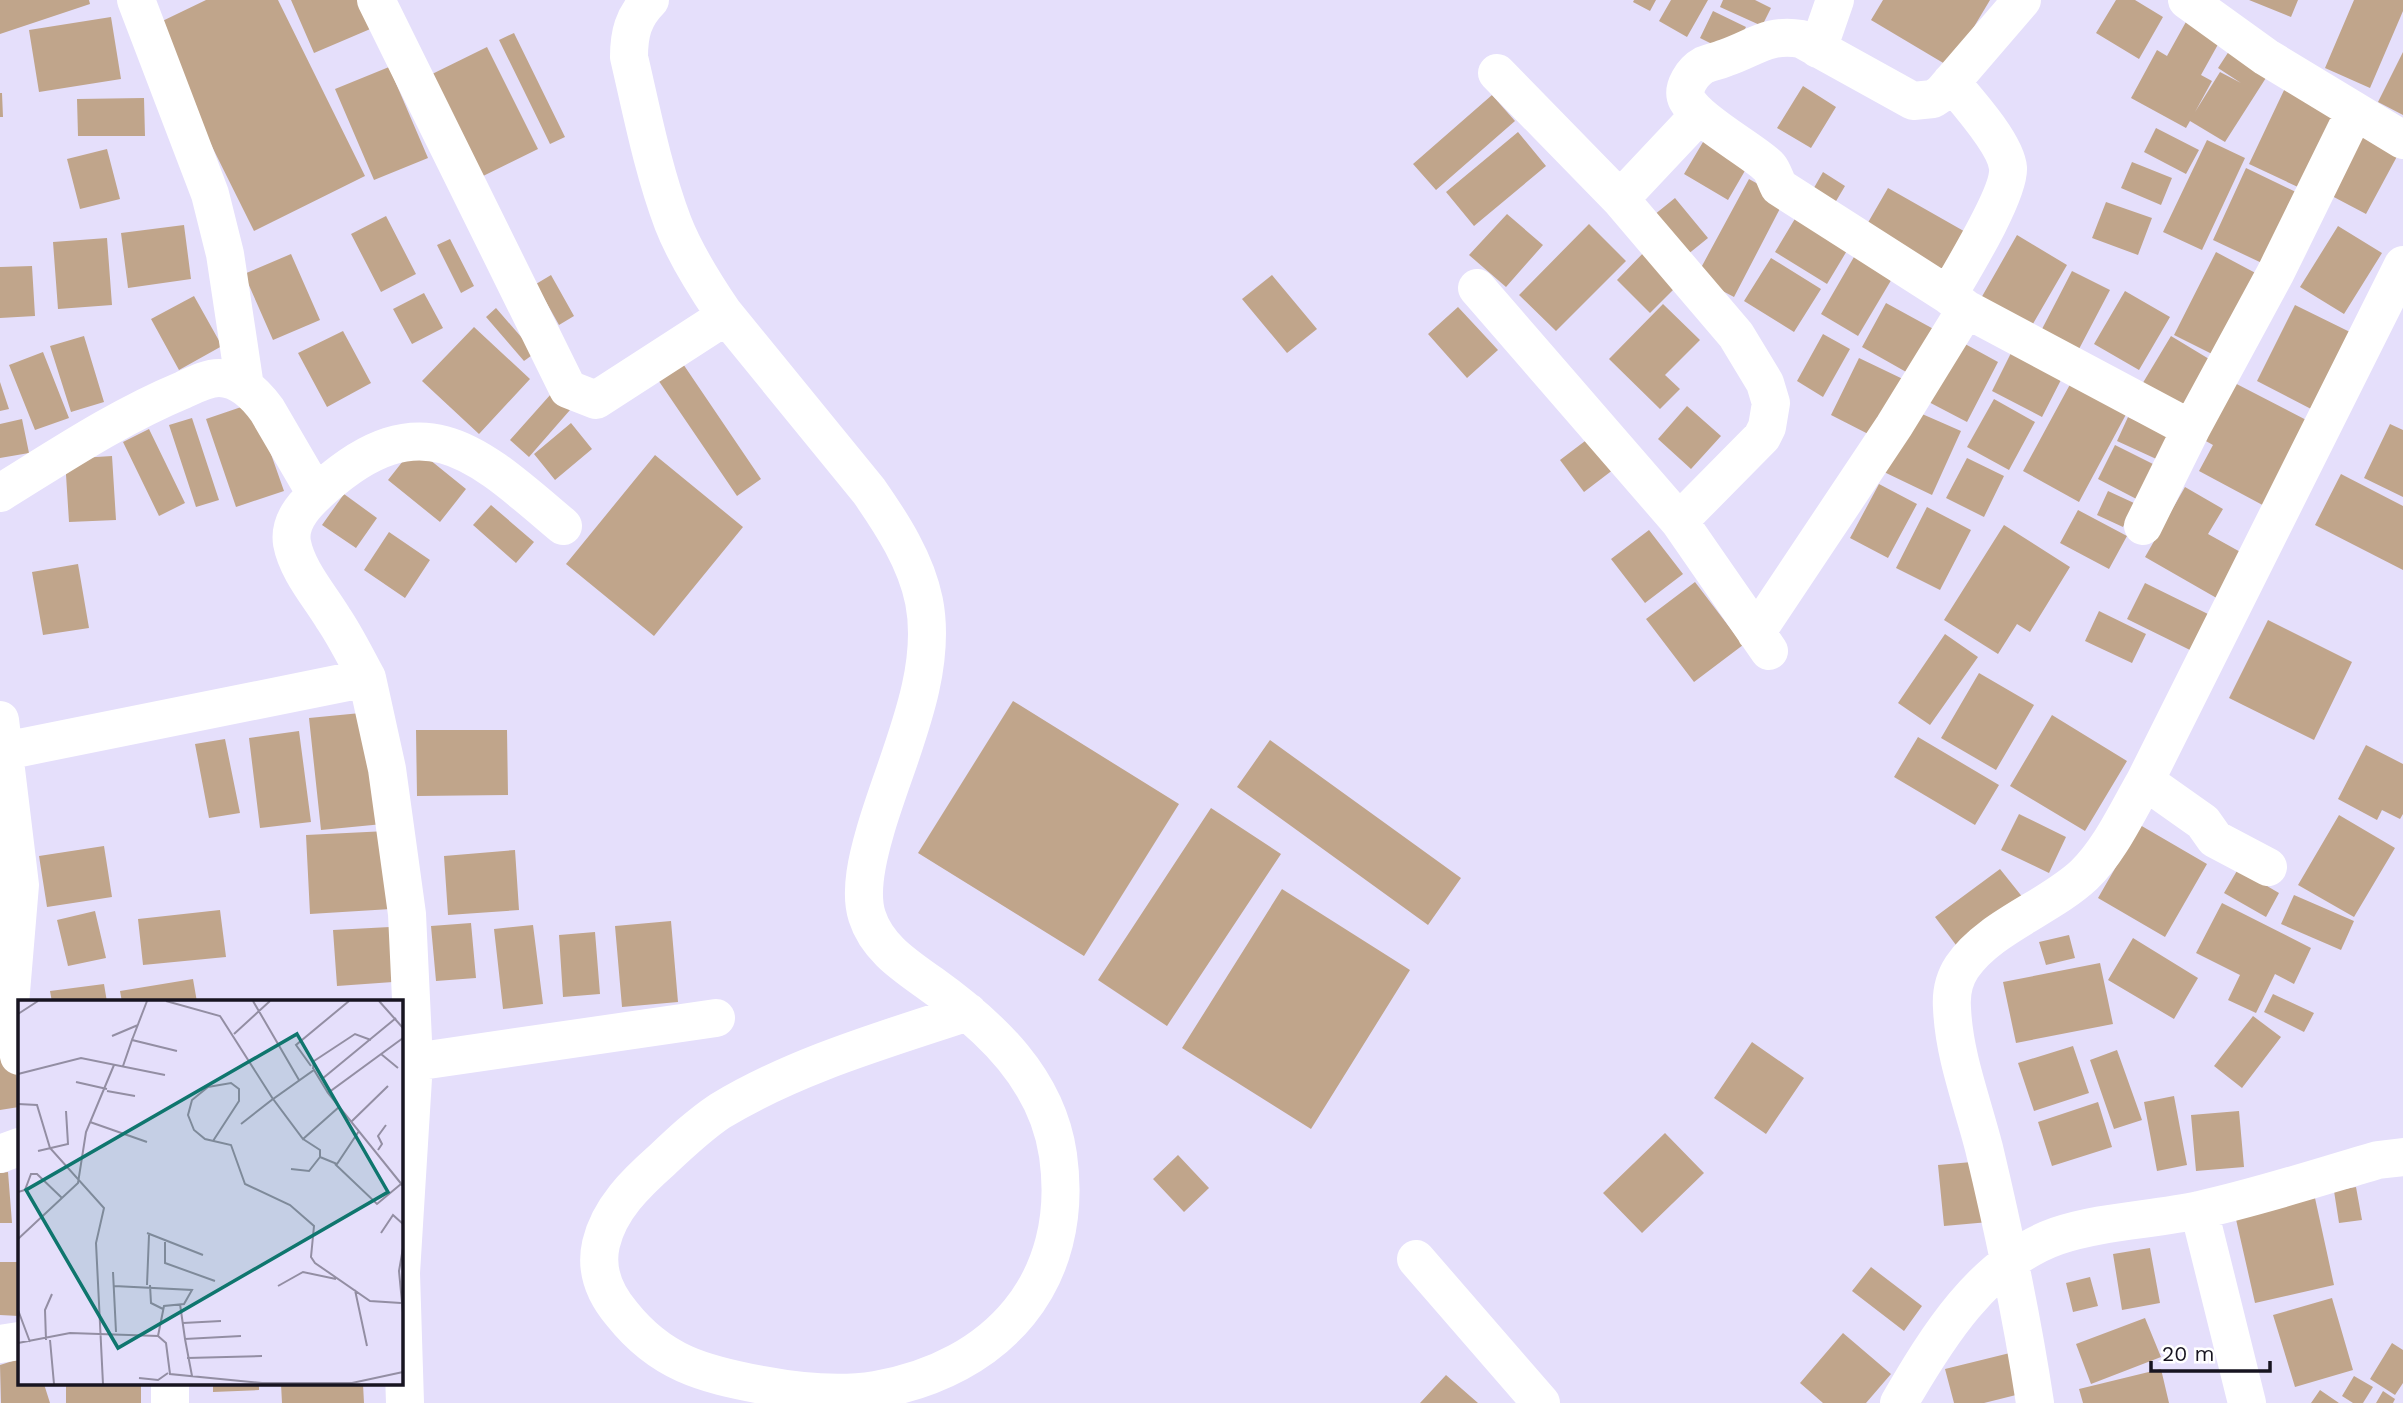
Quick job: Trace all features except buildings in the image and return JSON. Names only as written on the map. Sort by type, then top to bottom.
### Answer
[{"type":"street","points":[[136,0],[210,194],[225,254],[245,387]]},
{"type":"street","points":[[376,0],[568,389],[596,400],[726,316]]},
{"type":"street","points":[[650,0],[636,18],[629,36],[629,57],[656,170],[674,226],[706,286],[726,316],[869,491],[891,522],[912,564],[924,601],[927,638],[922,675],[911,727],[881,808],[871,845],[864,899],[866,915],[887,950],[968,1012],[1016,1057],[1037,1091],[1051,1124],[1058,1156],[1060,1196],[1054,1242],[1038,1285],[1016,1320],[955,1366],[920,1379],[885,1388],[834,1393],[793,1391],[698,1370],[663,1354],[633,1328],[611,1301],[601,1279],[599,1259],[601,1242],[611,1218],[641,1178],[716,1114],[771,1083],[873,1044],[968,1012]]},
{"type":"street","points":[[1818,49],[1835,0]]},
{"type":"street","points":[[2022,0],[1933,99],[1913,101],[1801,39],[1775,37],[1696,70],[1689,80],[1686,99],[1699,115],[1769,166],[1779,187],[1957,302],[2191,429]]},
{"type":"street","points":[[2187,0],[2266,57],[2403,140]]},
{"type":"street","points":[[1497,73],[1620,199],[1736,335],[1765,383],[1771,403],[1767,427],[1762,437],[1679,521]]},
{"type":"street","points":[[1477,288],[1679,521],[1763,642],[1894,426],[1957,302],[1985,229],[2004,189],[2008,169],[2000,147],[1951,82]]},
{"type":"street","points":[[2143,526],[2191,429],[2276,272],[2355,111]]},
{"type":"street","points":[[1620,199],[1699,115]]},
{"type":"street","points":[[2035,1403],[2009,1263],[1955,1037],[1952,1008],[1954,985],[1963,966],[1978,950],[2083,875],[2095,862],[2145,782],[2403,265]]},
{"type":"street","points":[[0,493],[114,422],[161,399],[213,379],[227,380],[245,387],[267,410],[316,494]]},
{"type":"street","points":[[402,1238],[407,1063],[407,914],[387,769],[367,678],[304,572],[292,544],[293,525],[302,509],[340,472],[381,447],[404,442],[444,443],[478,459],[505,477],[563,526]]},
{"type":"street","points":[[18,1052],[5,1005],[10,886],[3,736],[367,678]]},
{"type":"street","points":[[2145,782],[2203,822],[2215,839],[2268,867]]},
{"type":"street","points":[[407,1063],[716,1018]]},
{"type":"street","points":[[0,1154],[18,1147]]},
{"type":"street","points":[[1899,1403],[1935,1344],[1955,1318],[1986,1282],[2033,1247],[2058,1236],[2199,1210],[2378,1160],[2403,1157]]},
{"type":"street","points":[[2199,1210],[2247,1403]]},
{"type":"street","points":[[1416,1259],[1541,1403]]},
{"type":"street","points":[[402,1306],[405,1403]]},
{"type":"street","points":[[0,1344],[18,1341]]}]
